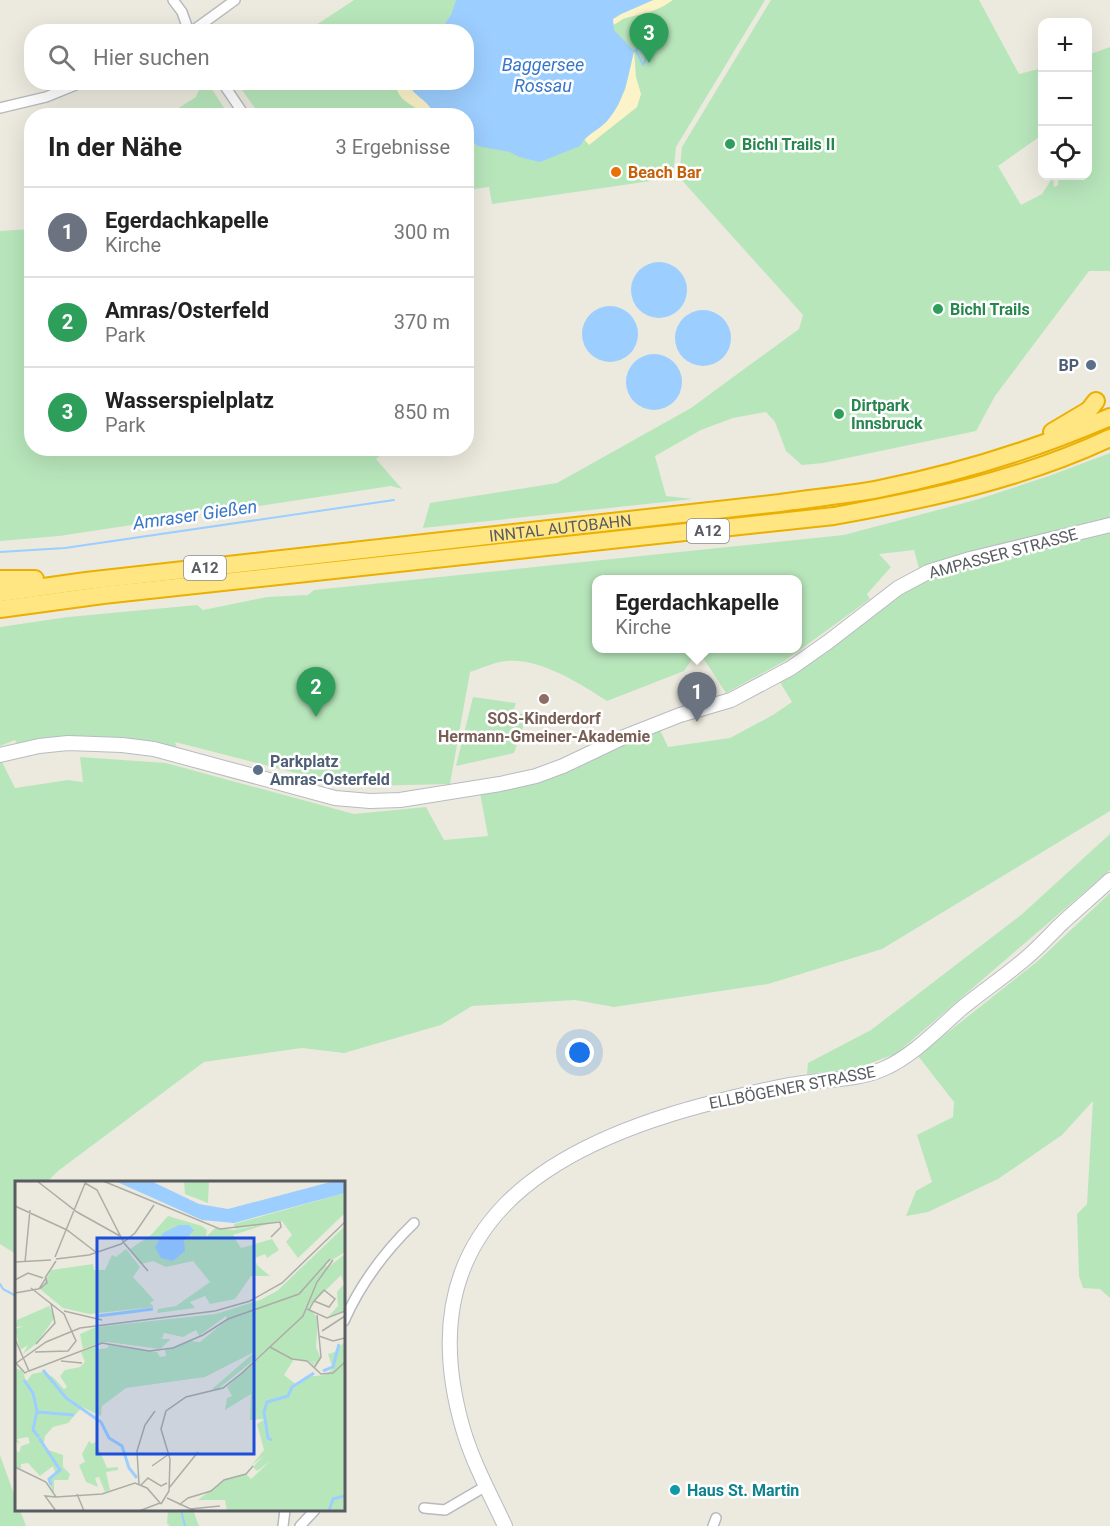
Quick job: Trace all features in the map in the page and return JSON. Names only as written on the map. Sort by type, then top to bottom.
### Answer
[{"type":"highway","points":[[1024,451],[1039,439],[1089,410],[1096,401]]},
{"type":"highway","name":"INNTAL AUTOBAHN","points":[[0,593],[86,581],[421,552],[877,489],[958,470],[1024,451],[1110,417]]},
{"type":"highway","name":"INNTAL AUTOBAHN","points":[[421,552],[675,535],[843,515],[945,494],[1006,478],[1052,463],[1110,438]]},
{"type":"highway","name":"INNTAL AUTOBAHN","points":[[0,609],[393,555]]},
{"type":"highway","points":[[0,579],[62,577],[86,581]]},
{"type":"main road","name":"AMPASSER STRASSE","points":[[0,755],[68,744],[122,745],[154,749],[335,798],[370,801],[400,800],[490,786],[536,776],[624,737],[731,700],[791,668],[898,588],[928,572],[970,559],[1110,525]]},
{"type":"main road","name":"ELLBÖGENER STRASSE","points":[[506,1526],[466,1439],[452,1370],[453,1309],[459,1279],[468,1256],[481,1233],[497,1212],[519,1190],[583,1148],[652,1120],[719,1101],[786,1086],[854,1078],[890,1066],[1026,958],[1110,880]]},
{"type":"street","points":[[173,0],[182,12],[187,24]]},
{"type":"street","points":[[201,24],[235,0]]},
{"type":"street","points":[[0,108],[46,97],[63,90]]},
{"type":"street","points":[[227,90],[240,108]]},
{"type":"street","points":[[345,1319],[353,1302],[392,1245],[414,1223]]},
{"type":"street","points":[[424,1508],[445,1510],[486,1486]]},
{"type":"street","points":[[283,1526],[285,1511]]},
{"type":"street","points":[[300,1526],[313,1511]]},
{"type":"green space","points":[[354,0],[765,0],[676,147],[674,167],[665,179],[492,204],[489,187],[474,189],[474,108],[255,108],[242,90],[474,90],[474,24],[318,24]]},
{"type":"green space","points":[[771,0],[979,0],[1019,74],[1038,69],[1038,138],[998,166],[1021,205],[1042,194],[1051,180],[1053,180],[1054,187],[1058,185],[1059,180],[1092,180],[1092,54],[1110,47],[1110,271],[1089,271],[995,396],[976,431],[823,463],[802,465],[786,451],[775,422],[766,412],[733,418],[701,430],[655,456],[666,496],[693,499],[423,528],[430,503],[557,483],[691,408],[799,329],[803,315],[679,177],[682,147]]},
{"type":"green space","points":[[199,90],[212,90],[224,108],[179,108],[196,97]]},
{"type":"green space","points":[[24,229],[24,456],[380,456],[376,459],[402,489],[391,486],[59,536],[0,541],[0,231]]},
{"type":"green space","points":[[1110,453],[1110,811],[882,949],[768,984],[614,1007],[575,1000],[472,1006],[441,1025],[344,1053],[302,1048],[204,1062],[58,1171],[48,1181],[15,1181],[15,1253],[0,1244],[0,758],[15,788],[68,780],[83,782],[80,757],[166,763],[354,814],[426,807],[444,840],[488,836],[480,793],[660,730],[668,747],[730,738],[773,715],[792,702],[778,679],[922,579],[914,550],[879,554],[891,567],[867,594],[870,599],[802,648],[802,575],[592,575],[592,653],[696,653],[684,671],[607,701],[560,673],[520,661],[502,662],[470,672],[450,784],[366,786],[339,784],[175,742],[177,748],[81,737],[17,744],[15,740],[0,746],[0,627],[68,617],[197,605],[203,610],[267,597],[308,595],[314,590],[844,535],[979,499]]},
{"type":"green space","points":[[700,653],[795,653],[783,662],[726,693]]},
{"type":"green space","points":[[473,697],[516,703],[513,712],[527,715],[514,753],[456,766]]},
{"type":"green space","points":[[1110,834],[1110,870],[897,1053],[856,1069],[807,1074],[808,1063],[871,1030],[1021,915]]},
{"type":"green space","points":[[1110,893],[1110,1298],[1100,1289],[1083,1288],[1079,1276],[1077,1214],[1087,1204],[1093,1101],[1062,1135],[998,1179],[928,1212],[906,1216],[916,1191],[932,1182],[917,1135],[953,1117],[954,1102],[918,1056],[1039,960]]},
{"type":"green space","points":[[0,1455],[15,1497],[15,1511],[20,1511],[26,1526],[0,1526]]},
{"type":"green space","points":[[168,1511],[193,1511],[199,1526],[170,1526],[167,1523]]},
{"type":"sand","points":[[653,0],[673,0],[656,10],[624,19],[613,25],[613,19],[621,14]]},
{"type":"sand","points":[[634,51],[636,77],[641,94],[637,107],[589,145],[584,139],[607,121],[625,90]]},
{"type":"sand","points":[[397,90],[413,90],[430,108],[415,108]]},
{"type":"water","name":"Baggersee Rossau","points":[[456,0],[653,0],[613,19],[614,30],[634,51],[625,88],[613,113],[604,124],[585,138],[580,146],[540,162],[519,157],[510,152],[477,146],[474,142],[474,108],[430,108],[413,90],[474,90],[474,24],[445,24],[451,15]]},
{"type":"water","points":[[659,262],[670,264],[679,270],[685,279],[687,290],[685,301],[679,310],[670,316],[659,318],[648,316],[639,310],[633,301],[631,290],[633,279],[639,270],[648,264]]},
{"type":"water","points":[[610,306],[621,308],[630,314],[636,323],[638,334],[636,345],[630,354],[621,360],[610,362],[599,360],[590,354],[584,345],[582,334],[584,323],[590,314],[599,308]]},
{"type":"water","points":[[703,310],[714,312],[723,318],[729,327],[731,338],[729,349],[723,358],[714,364],[703,366],[692,364],[683,358],[677,349],[675,338],[677,327],[683,318],[692,312]]},
{"type":"water","points":[[654,354],[665,356],[674,362],[680,371],[682,382],[680,393],[674,402],[665,408],[654,410],[643,408],[634,402],[628,393],[626,382],[628,371],[634,362],[643,356]]},
{"type":"waterway","points":[[636,50],[638,47],[646,57]]},
{"type":"waterway","points":[[634,51],[643,65],[647,57],[650,59]]},
{"type":"waterway","name":"Amraser Gießen","points":[[0,552],[65,548],[394,500]]},
{"type":"waterway","points":[[0,1284],[3,1289],[15,1295]]},
{"type":"waterway","points":[[181,1511],[185,1526]]},
{"type":"place","name":"Wasserspielplatz","points":[[649,63]]},
{"type":"place","name":"Bichl Trails II","points":[[730,144]]},
{"type":"place","name":"Beach Bar","points":[[616,172]]},
{"type":"place","name":"Bichl Trails","points":[[938,309]]},
{"type":"place","name":"BP","points":[[1091,365]]},
{"type":"place","name":"Dirtpark Innsbruck","points":[[839,414]]},
{"type":"place","name":"SOS-Kinderdorf Hermann-Gmeiner-Akademie","points":[[544,699]]},
{"type":"place","name":"Amras/Osterfeld","points":[[316,717]]},
{"type":"place","name":"Egerdachkapelle","points":[[697,722]]},
{"type":"place","name":"Parkplatz Amras-Osterfeld","points":[[258,770]]},
{"type":"place","name":"Haus St. Martin","points":[[675,1490]]}]
